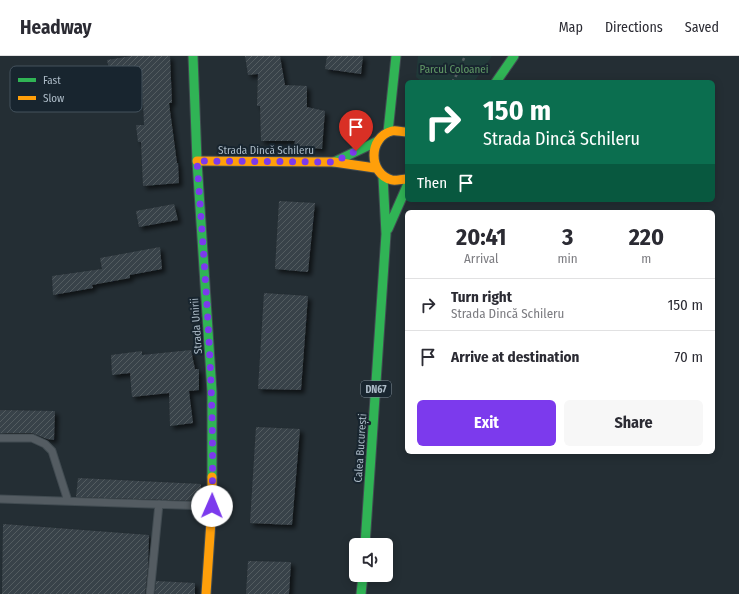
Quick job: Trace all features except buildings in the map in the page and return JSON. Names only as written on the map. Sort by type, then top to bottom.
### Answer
[{"type":"main road","name":"Strada Unirii","points":[[193,56],[197,161],[212,392],[212,506],[206,594]]},
{"type":"main road","points":[[396,56],[402,88]]},
{"type":"main road","points":[[388,132],[396,56]]},
{"type":"main road","points":[[497,80],[514,56]]},
{"type":"main road","points":[[405,132],[395,130],[388,132],[378,140],[373,154],[375,168],[383,177],[392,181],[405,180]]},
{"type":"main road","name":"Strada Dincă Schileru","points":[[334,162],[378,140]]},
{"type":"main road","name":"Strada Dincă Schileru","points":[[197,161],[334,162],[375,168]]},
{"type":"main road","name":"Calea București","points":[[365,538],[386,234],[383,177]]},
{"type":"main road","name":"Calea București","points":[[386,234],[405,191]]},
{"type":"main road","points":[[361,594],[362,582]]},
{"type":"lane","points":[[0,438],[32,438],[46,444],[52,451],[68,502]]},
{"type":"lane","points":[[0,499],[212,506]]},
{"type":"lane","points":[[150,594],[160,504]]},
{"type":"path","points":[[454,80],[466,56]]},
{"type":"green space","name":"Parcul Coloanei","points":[[418,56],[492,56],[475,80],[420,80],[416,77]]},
{"type":"traffic: fast","points":[[193,56],[197,161],[212,392],[212,477]]},
{"type":"traffic: fast","points":[[388,132],[396,56]]},
{"type":"traffic: fast","points":[[497,80],[514,56]]},
{"type":"traffic: fast","points":[[334,162],[378,141]]},
{"type":"traffic: fast","points":[[365,538],[386,234],[383,177]]},
{"type":"traffic: fast","points":[[388,229],[405,191]]},
{"type":"traffic: fast","points":[[361,594],[362,582]]},
{"type":"traffic: slow","points":[[405,132],[392,131],[384,135],[378,140],[374,156],[378,171],[384,176],[392,180],[405,179]]},
{"type":"traffic: slow","points":[[197,161],[334,162],[375,168]]},
{"type":"traffic: slow","points":[[206,594],[212,506],[212,477]]},
{"type":"route","points":[[212,506],[212,392],[197,161],[334,162],[356,151]]}]
